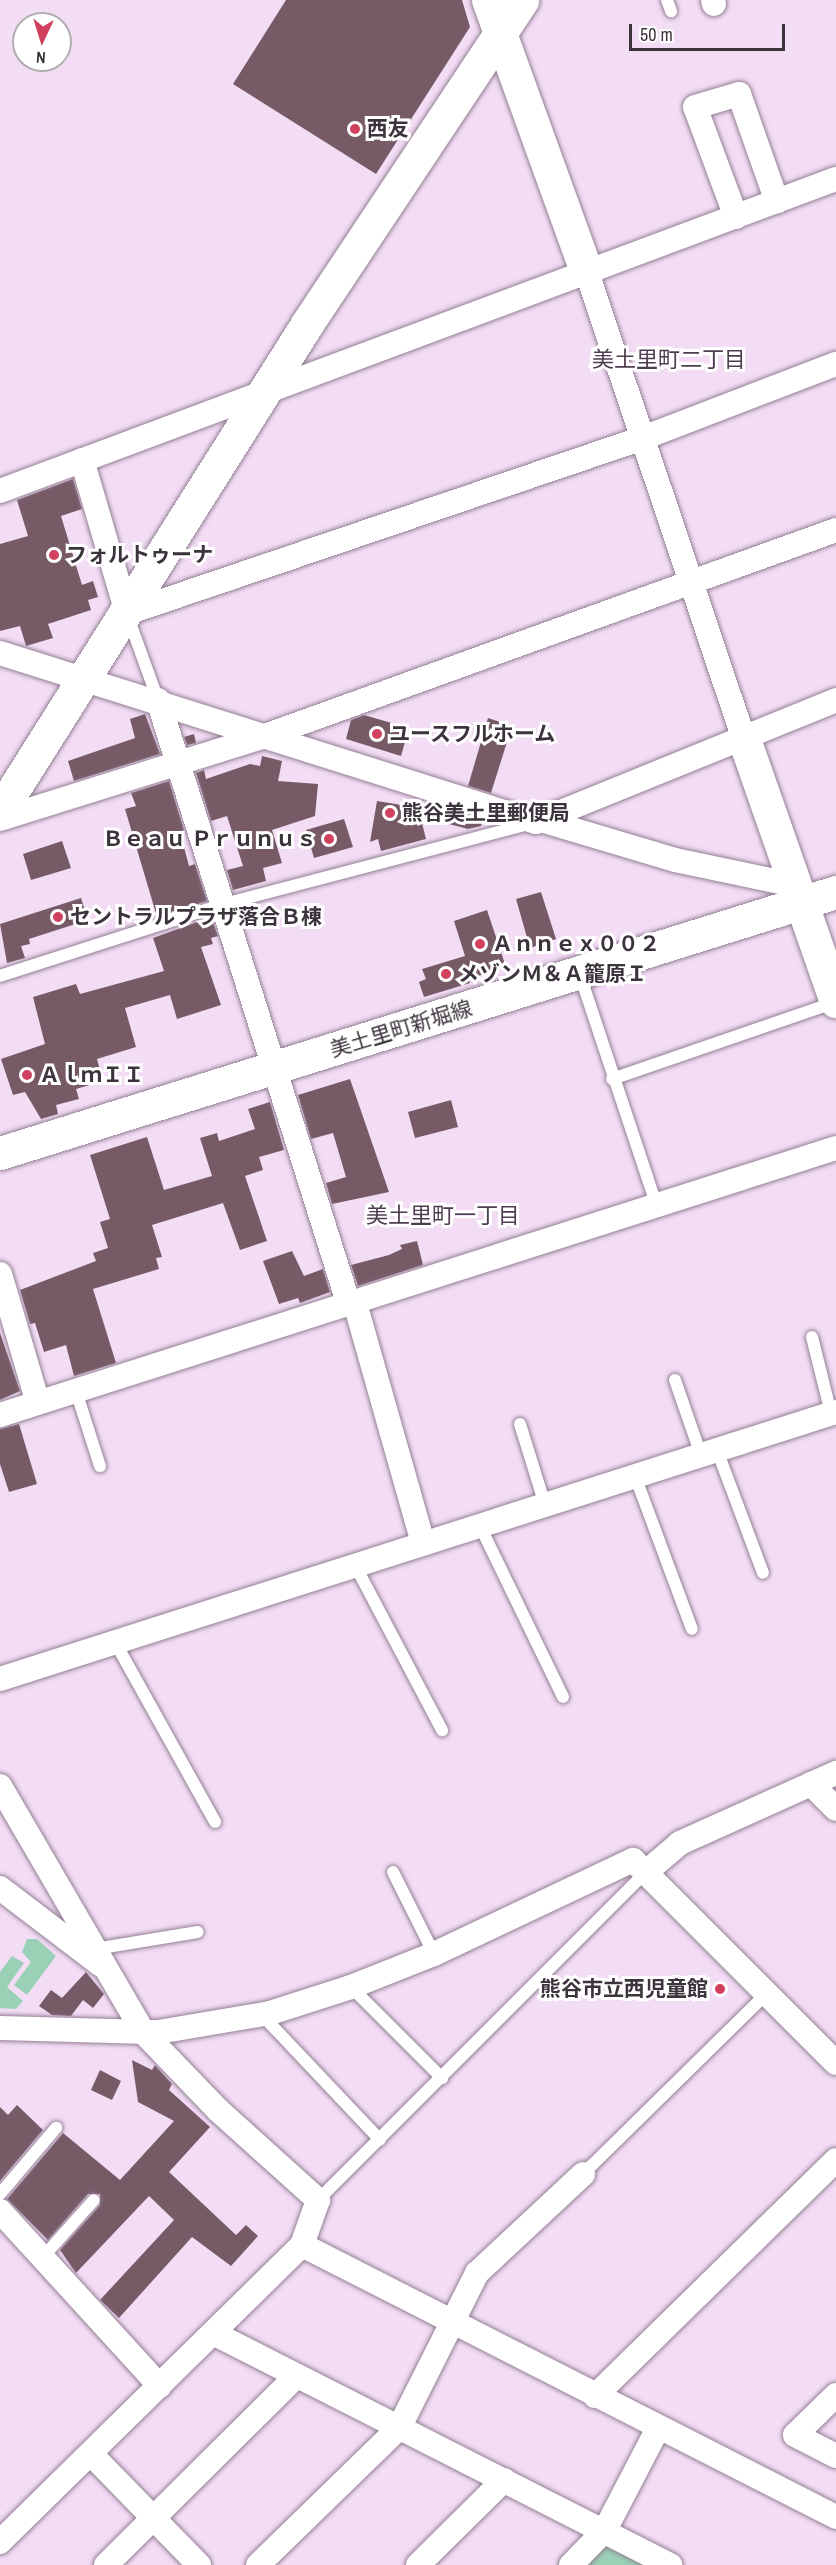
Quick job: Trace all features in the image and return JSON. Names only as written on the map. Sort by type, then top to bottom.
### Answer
[{"type":"street","points":[[488,0],[588,273],[690,583],[836,1001]]},
{"type":"street","points":[[0,811],[268,390],[522,0]]},
{"type":"street","points":[[736,217],[695,107],[739,94],[777,201]]},
{"type":"street","points":[[0,491],[836,179]]},
{"type":"street","points":[[127,613],[643,438],[836,364]]},
{"type":"street","points":[[82,460],[127,613]]},
{"type":"street","points":[[0,819],[262,736],[836,530]]},
{"type":"street","points":[[0,653],[158,700],[262,736],[538,821],[799,894]]},
{"type":"street","points":[[158,700],[352,1304],[423,1544]]},
{"type":"street","points":[[538,821],[836,700]]},
{"type":"street","name":"美土里町新堀線","points":[[0,1153],[276,1066],[580,975],[799,894],[836,892]]},
{"type":"street","points":[[0,1415],[836,1148]]},
{"type":"street","points":[[0,1274],[38,1403]]},
{"type":"street","points":[[0,1679],[833,1413]]},
{"type":"street","points":[[645,1873],[680,1843],[836,1773]]},
{"type":"street","points":[[811,1784],[836,1809]]},
{"type":"street","points":[[0,1786],[89,1948],[143,2032],[218,2110],[318,2200],[302,2245],[0,2542]]},
{"type":"street","points":[[0,2028],[143,2032],[186,2029],[261,2014],[351,1988],[434,1954],[633,1860],[836,2063]]},
{"type":"street","points":[[0,1888],[89,1948]]},
{"type":"street","points":[[596,2396],[836,2160]]},
{"type":"street","points":[[258,2565],[399,2428],[477,2273],[583,2174]]},
{"type":"street","points":[[0,2211],[160,2386]]},
{"type":"street","points":[[302,2245],[836,2517]]},
{"type":"street","points":[[213,2333],[670,2565]]},
{"type":"street","points":[[106,2565],[296,2376]]},
{"type":"street","points":[[836,2395],[795,2435],[836,2456]]},
{"type":"street","points":[[571,2565],[605,2530],[658,2428]]},
{"type":"street","points":[[91,2454],[199,2565]]},
{"type":"street","points":[[418,2565],[504,2480]]},
{"type":"lane","points":[[127,613],[158,700]]},
{"type":"lane","points":[[0,976],[224,904],[538,821]]},
{"type":"lane","points":[[580,975],[612,1079],[657,1206]]},
{"type":"lane","points":[[612,1079],[836,1001]]},
{"type":"lane","points":[[812,1337],[833,1413]]},
{"type":"lane","points":[[675,1380],[763,1573]]},
{"type":"lane","points":[[76,1391],[99,1466]]},
{"type":"lane","points":[[520,1424],[545,1505]]},
{"type":"lane","points":[[635,1476],[692,1629]]},
{"type":"lane","points":[[480,1526],[563,1697]]},
{"type":"lane","points":[[355,1565],[442,1730]]},
{"type":"lane","points":[[116,1642],[215,1822]]},
{"type":"lane","points":[[393,1872],[434,1954]]},
{"type":"lane","points":[[318,2200],[645,1873]]},
{"type":"lane","points":[[89,1948],[198,1932]]},
{"type":"lane","points":[[351,1988],[442,2078]]},
{"type":"lane","points":[[583,2174],[766,1994]]},
{"type":"lane","points":[[261,2014],[380,2140]]},
{"type":"lane","points":[[0,2194],[56,2128]]},
{"type":"lane","points":[[43,2257],[94,2200]]},
{"type":"green space","points":[[27,1939],[37,1939],[56,1956],[27,1995],[14,1985],[31,1962],[22,1952]]},
{"type":"green space","points":[[12,1956],[24,1963],[7,1987],[23,2001],[16,2009],[0,2008],[0,1972]]},
{"type":"green space","points":[[609,2543],[651,2565],[583,2565]]},
{"type":"building","name":"西友","points":[[286,0],[462,0],[470,27],[376,174],[233,84]]},
{"type":"building","points":[[73,479],[82,509],[61,516],[82,585],[93,581],[98,597],[88,600],[91,610],[48,624],[53,638],[26,646],[20,626],[0,631],[0,544],[28,536],[17,500]]},
{"type":"building","points":[[145,714],[160,754],[74,781],[68,761],[135,738],[130,719]]},
{"type":"building","name":"ユースフルホーム","points":[[364,715],[409,728],[401,756],[346,739],[351,720]]},
{"type":"building","points":[[488,718],[512,726],[491,793],[468,786]]},
{"type":"building","points":[[194,734],[196,743],[187,745],[184,737]]},
{"type":"building","points":[[262,756],[282,761],[278,781],[318,784],[315,816],[272,830],[282,863],[263,868],[266,881],[233,890],[227,870],[243,866],[227,816],[211,821],[196,773],[204,770],[206,779],[250,764],[260,766]]},
{"type":"building","points":[[169,781],[184,830],[180,832],[189,866],[195,864],[207,901],[157,917],[125,809],[136,806],[131,793]]},
{"type":"building","points":[[377,801],[408,806],[407,817],[421,819],[426,839],[381,851],[378,839],[370,842]]},
{"type":"building","points":[[453,811],[483,820],[481,826],[468,829],[449,824]]},
{"type":"building","name":"Ｂｅａｕ Ｐｒｕｎｕｓ","points":[[344,819],[353,847],[314,858],[306,830]]},
{"type":"building","points":[[62,841],[71,868],[31,880],[23,854]]},
{"type":"building","points":[[541,892],[556,939],[530,948],[516,899]]},
{"type":"building","points":[[81,898],[88,920],[29,939],[30,944],[21,946],[25,958],[7,963],[0,924]]},
{"type":"building","name":"Ａｎｎｅｘ００２","points":[[487,910],[506,967],[469,979],[470,983],[424,997],[419,982],[426,979],[422,969],[465,956],[454,921]]},
{"type":"building","points":[[211,917],[218,936],[211,938],[213,944],[201,947],[221,1005],[177,1019],[170,995],[125,1008],[136,1047],[97,1059],[103,1081],[76,1089],[79,1099],[56,1105],[58,1114],[41,1119],[25,1092],[13,1095],[1,1059],[45,1044],[33,997],[76,984],[80,994],[164,971],[153,938]]},
{"type":"building","points":[[350,1079],[389,1192],[332,1204],[326,1183],[346,1177],[333,1133],[311,1139],[298,1095]]},
{"type":"building","points":[[451,1100],[458,1127],[415,1138],[408,1112]]},
{"type":"building","points":[[270,1102],[284,1150],[259,1157],[263,1170],[245,1176],[267,1241],[240,1250],[223,1203],[152,1225],[162,1257],[156,1258],[159,1269],[93,1289],[116,1363],[74,1376],[66,1345],[44,1352],[35,1323],[30,1324],[20,1290],[96,1261],[93,1253],[108,1248],[100,1222],[110,1219],[90,1155],[147,1137],[164,1190],[212,1176],[200,1138],[217,1133],[219,1141],[255,1129],[248,1109]]},
{"type":"building","points":[[417,1241],[423,1265],[358,1286],[351,1265],[389,1255],[402,1249],[400,1245]]},
{"type":"building","points":[[292,1251],[304,1276],[323,1269],[330,1292],[300,1303],[298,1298],[279,1304],[263,1261]]},
{"type":"building","points":[[0,1333],[20,1391],[0,1400]]},
{"type":"building","points":[[19,1424],[37,1484],[9,1492],[0,1464],[0,1429]]},
{"type":"building","points":[[86,1972],[104,1994],[93,2008],[83,2000],[71,2016],[52,2015],[39,2006],[51,1990],[62,1998]]},
{"type":"building","points":[[132,2060],[152,2070],[155,2065],[172,2084],[169,2090],[210,2127],[169,2172],[236,2235],[246,2225],[258,2236],[231,2266],[192,2237],[119,2318],[100,2300],[174,2220],[149,2196],[76,2273],[60,2250],[100,2205],[100,2194],[88,2194],[48,2240],[7,2199],[63,2133],[120,2180],[174,2121],[138,2102]]},
{"type":"building","points":[[100,2070],[121,2081],[112,2100],[91,2090]]},
{"type":"building","points":[[17,2105],[43,2130],[0,2181],[0,2107],[8,2115]]},
{"type":"place","name":"西友","points":[[355,129]]},
{"type":"place","name":"フォルトゥーナ","points":[[54,555]]},
{"type":"place","name":"ユースフルホーム","points":[[377,734]]},
{"type":"place","name":"熊谷美土里郵便局","points":[[390,813]]},
{"type":"place","name":"Ｂｅａｕ Ｐｒｕｎｕｓ","points":[[329,839]]},
{"type":"place","name":"セントラルプラザ落合Ｂ棟","points":[[58,917]]},
{"type":"place","name":"Ａｎｎｅｘ００２","points":[[480,944]]},
{"type":"place","name":"メゾンＭ＆Ａ籠原Ｉ","points":[[446,974]]},
{"type":"place","name":"ＡｌｍＩＩ","points":[[27,1075]]},
{"type":"place","name":"熊谷市立西児童館","points":[[720,1989]]},
{"type":"district","name":"美土里町二丁目","points":[[669,360]]},
{"type":"district","name":"美土里町一丁目","points":[[443,1216]]}]
